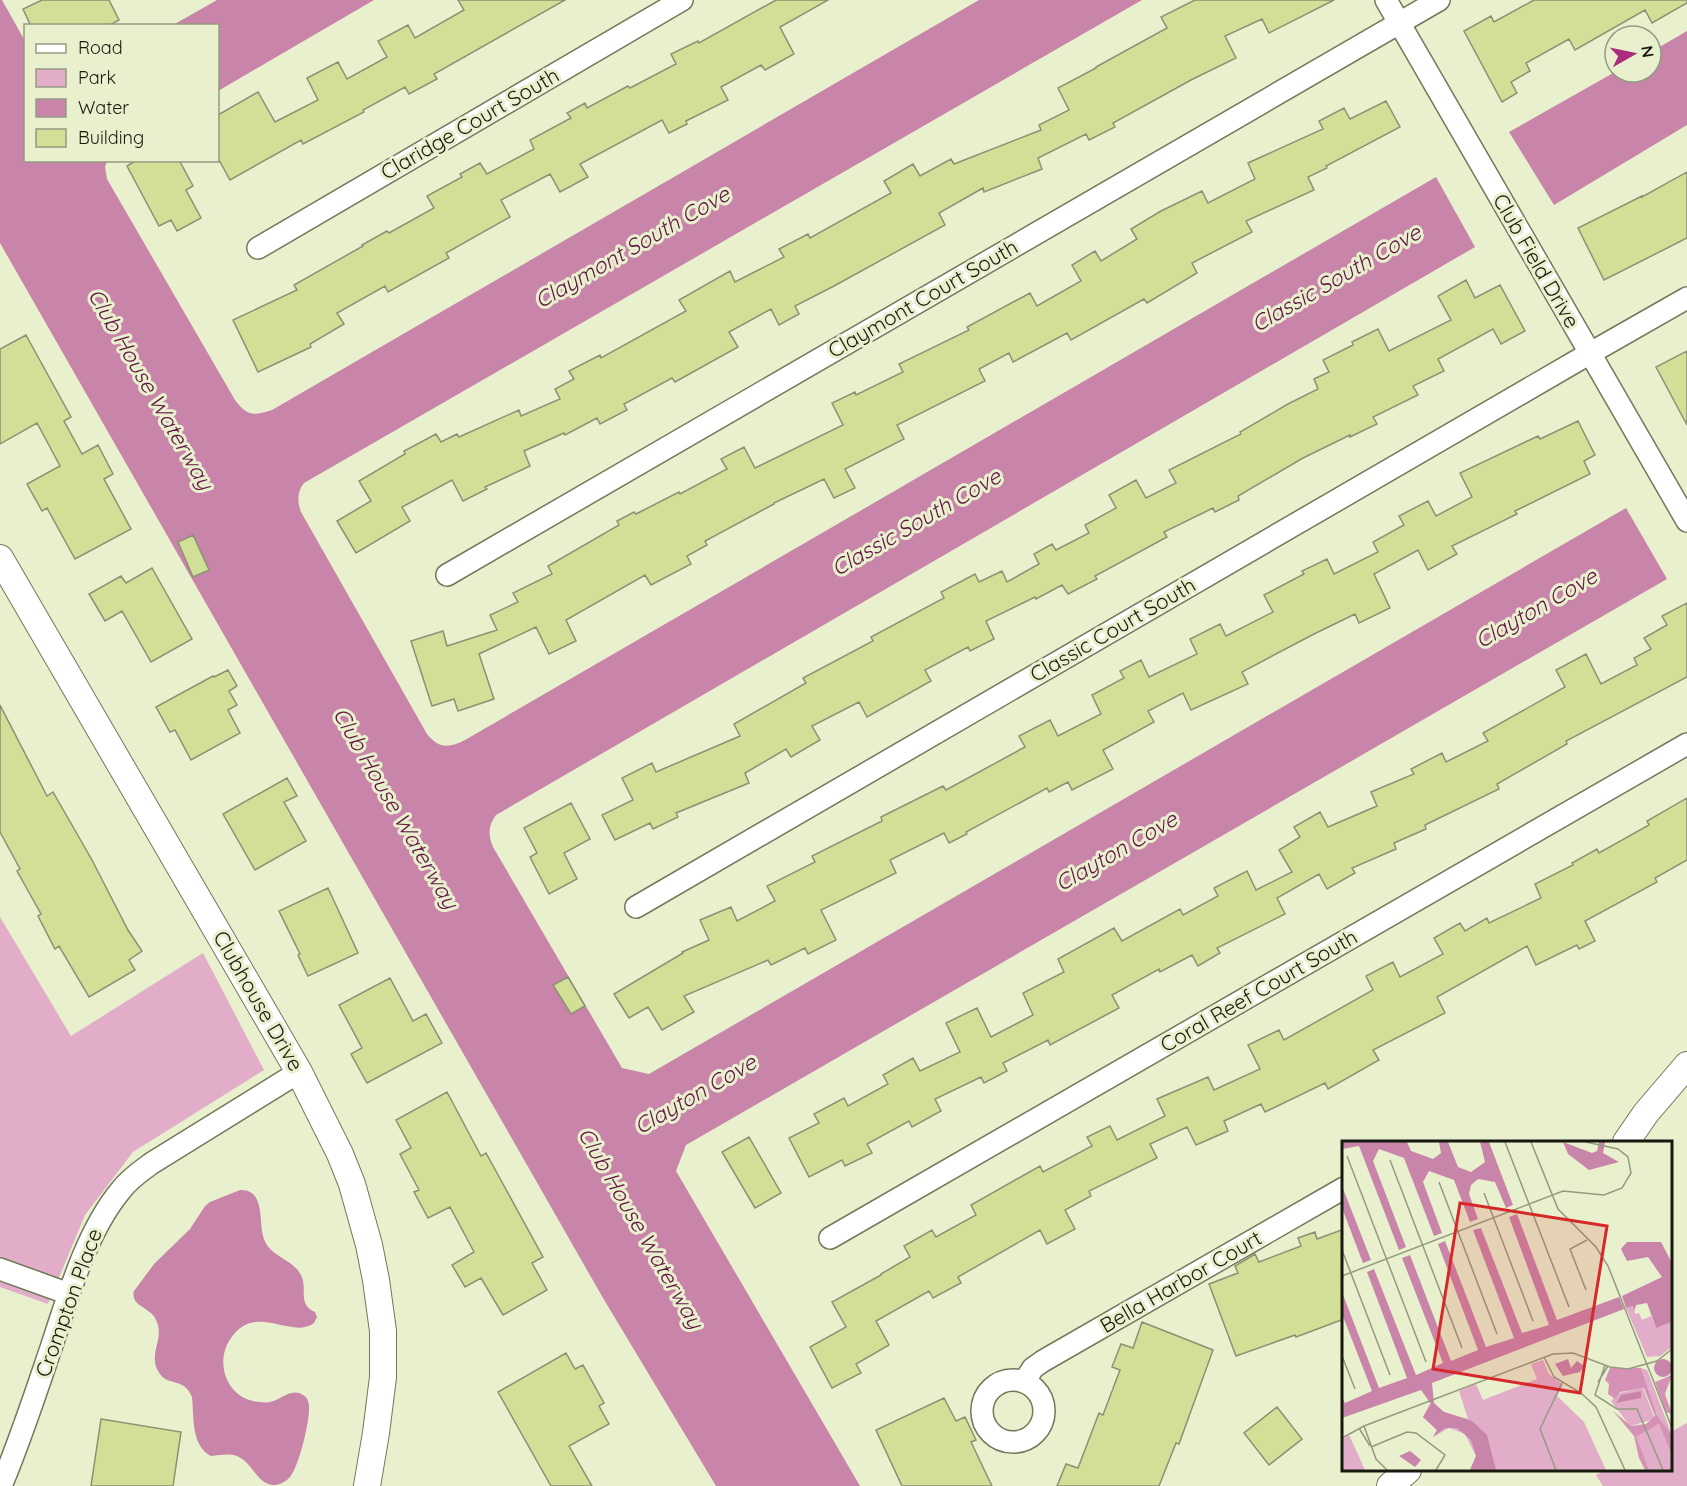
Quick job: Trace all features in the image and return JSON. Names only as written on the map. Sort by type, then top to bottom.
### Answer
[{"type":"street","name":"Claridge Court South","points":[[258,248],[682,0]]},
{"type":"street","name":"Club Field Drive","points":[[1386,0],[1687,521]]},
{"type":"street","name":"Claymont Court South","points":[[447,575],[1439,0]]},
{"type":"street","name":"Classic Court South","points":[[636,907],[1687,298]]},
{"type":"street","name":"Clubhouse Drive","points":[[0,558],[299,1072],[340,1154],[352,1184],[369,1245],[383,1331],[382,1377],[367,1486]]},
{"type":"street","name":"Coral Reef Court South","points":[[830,1238],[1687,744]]},
{"type":"street","points":[[1627,1141],[1646,1113],[1687,1065]]},
{"type":"street","name":"Crompton Place","points":[[1,1486],[26,1422],[69,1294],[91,1239],[100,1220],[122,1188],[167,1153],[299,1072]]},
{"type":"street","name":"Bella Harbor Court","points":[[1024,1382],[1033,1368],[1043,1360],[1342,1189]]},
{"type":"street","points":[[0,1269],[69,1294]]},
{"type":"street","points":[[1390,1486],[1407,1471]]},
{"type":"green space","points":[[0,917],[71,1036],[203,953],[264,1070],[133,1152],[85,1215],[48,1304],[0,1287]]},
{"type":"green space","points":[[1687,1423],[1687,1486],[1603,1486],[1596,1475],[1604,1471],[1672,1471],[1672,1431]]},
{"type":"water","points":[[0,0],[24,39],[24,162],[107,162],[107,179],[235,400],[247,412],[255,414],[272,410],[979,0],[1142,0],[304,483],[298,497],[301,512],[427,734],[440,745],[449,746],[465,740],[1436,177],[1475,247],[496,815],[491,823],[490,831],[493,847],[622,1068],[649,1074],[1626,508],[1667,579],[686,1145],[676,1171],[860,1486],[716,1486],[603,1298],[0,243]]},
{"type":"water","points":[[217,0],[374,0],[219,90],[219,24],[175,24]]},
{"type":"water","points":[[1687,31],[1687,125],[1554,205],[1509,132],[1603,79],[1603,84],[1663,84],[1663,45]]},
{"type":"water","points":[[240,1190],[254,1195],[260,1208],[262,1232],[267,1245],[293,1265],[301,1275],[306,1305],[315,1312],[317,1317],[314,1323],[305,1327],[262,1322],[251,1323],[241,1328],[231,1338],[223,1358],[227,1379],[232,1388],[249,1400],[274,1401],[290,1393],[300,1393],[307,1398],[309,1412],[296,1466],[288,1479],[275,1485],[264,1482],[247,1463],[237,1456],[227,1454],[211,1456],[200,1445],[195,1430],[192,1397],[184,1386],[165,1379],[157,1369],[155,1356],[158,1325],[152,1314],[137,1303],[134,1296],[134,1291],[154,1264],[190,1229],[205,1206]]},
{"type":"building","points":[[42,0],[109,0],[119,20],[112,24],[30,24],[23,9]]},
{"type":"building","points":[[458,0],[565,0],[434,74],[437,79],[409,94],[405,87],[363,110],[364,112],[303,144],[301,140],[230,180],[219,160],[219,114],[258,92],[275,122],[318,100],[307,78],[338,62],[347,79],[387,57],[378,41],[408,25],[415,38],[464,10]]},
{"type":"building","points":[[776,0],[828,0],[780,27],[794,54],[765,70],[761,65],[721,87],[728,100],[686,121],[687,124],[669,133],[662,120],[580,164],[588,177],[560,192],[550,174],[501,200],[510,217],[446,253],[449,258],[388,292],[385,286],[337,313],[344,324],[310,344],[311,347],[258,372],[233,320],[297,290],[294,285],[387,231],[389,233],[434,208],[427,196],[462,177],[460,174],[480,163],[487,174],[534,149],[530,140],[571,118],[567,113],[585,103],[587,108],[676,64],[671,54],[698,41],[699,43]]},
{"type":"building","points":[[1195,0],[1334,0],[1269,33],[1262,19],[1225,36],[1236,58],[1113,123],[1115,127],[1089,140],[1086,134],[1038,158],[1042,169],[984,192],[983,188],[939,213],[945,225],[795,306],[799,314],[779,325],[771,309],[729,332],[738,347],[675,382],[672,378],[624,404],[627,410],[600,424],[597,418],[565,435],[564,433],[524,451],[530,466],[485,487],[487,489],[463,501],[452,480],[402,507],[410,521],[356,553],[337,521],[371,501],[359,481],[405,454],[404,451],[436,434],[441,442],[457,434],[459,437],[519,410],[521,416],[560,399],[555,389],[574,379],[569,371],[600,355],[601,358],[686,311],[679,300],[730,271],[735,282],[784,257],[779,249],[808,234],[810,238],[891,193],[884,181],[913,164],[920,176],[951,159],[954,164],[1041,130],[1039,125],[1069,110],[1058,88],[1167,28],[1161,17]]},
{"type":"building","points":[[1534,0],[1687,0],[1687,3],[1652,23],[1645,10],[1620,24],[1603,24],[1603,34],[1575,50],[1569,39],[1526,63],[1530,71],[1511,82],[1517,93],[1502,102],[1464,31],[1491,16],[1494,22]]},
{"type":"building","points":[[1386,101],[1400,127],[1308,177],[1314,190],[1246,221],[1252,232],[1192,263],[1197,273],[1147,303],[1144,299],[1071,340],[1067,333],[1013,362],[1009,353],[979,369],[985,381],[897,425],[904,439],[845,469],[855,488],[834,498],[824,479],[774,503],[705,541],[707,545],[687,556],[691,564],[651,585],[645,575],[566,620],[576,641],[549,654],[536,627],[479,654],[494,699],[458,711],[454,699],[432,706],[411,641],[443,631],[447,646],[497,630],[490,615],[518,602],[513,593],[552,574],[548,566],[619,525],[617,521],[679,492],[680,494],[727,469],[721,459],[744,447],[755,468],[843,425],[832,403],[855,392],[856,395],[903,372],[899,364],[969,330],[967,327],[1030,293],[1037,306],[1081,281],[1072,265],[1095,251],[1101,261],[1137,239],[1131,229],[1202,191],[1208,203],[1255,179],[1248,163],[1323,129],[1319,121],[1344,108],[1350,119]]},
{"type":"building","points":[[134,162],[180,162],[193,186],[186,190],[201,218],[177,231],[171,220],[159,226],[127,166]]},
{"type":"building","points":[[1687,172],[1687,238],[1604,280],[1578,228]]},
{"type":"building","points":[[1466,280],[1475,298],[1500,285],[1525,331],[1501,344],[1493,329],[1438,359],[1444,371],[1413,386],[1418,395],[1373,417],[1377,424],[1303,458],[1238,496],[1239,500],[1215,512],[1213,508],[1164,532],[1167,537],[1095,576],[1097,579],[1068,594],[1062,585],[986,621],[994,639],[970,651],[968,647],[925,670],[931,681],[867,717],[859,702],[812,726],[820,740],[791,757],[786,749],[745,773],[749,783],[676,813],[678,817],[653,829],[650,823],[615,840],[602,815],[633,800],[622,778],[652,763],[656,772],[740,736],[734,724],[806,683],[803,678],[873,641],[871,637],[944,598],[941,592],[975,574],[979,582],[1002,571],[1007,582],[1039,564],[1034,554],[1052,544],[1056,550],[1089,533],[1085,525],[1116,508],[1109,495],[1136,480],[1146,498],[1176,483],[1169,470],[1241,434],[1240,432],[1318,389],[1314,379],[1329,372],[1323,360],[1353,345],[1352,342],[1378,329],[1389,351],[1451,320],[1438,296]]},
{"type":"building","points":[[26,335],[71,417],[64,421],[82,454],[98,445],[113,474],[104,479],[131,529],[75,559],[47,508],[42,511],[27,484],[60,466],[37,423],[0,444],[0,349]]},
{"type":"building","points":[[1687,351],[1687,425],[1656,367]]},
{"type":"building","points":[[1578,421],[1595,455],[1584,461],[1590,474],[1515,511],[1517,514],[1452,546],[1457,554],[1428,570],[1418,550],[1374,574],[1390,608],[1359,623],[1355,614],[1314,634],[1242,672],[1248,684],[1191,710],[1183,693],[1148,711],[1154,722],[1103,750],[1113,769],[1072,790],[1068,782],[1049,792],[1047,788],[949,843],[944,833],[890,860],[896,873],[821,910],[836,940],[808,954],[805,948],[771,965],[768,960],[684,996],[694,1012],[662,1030],[648,1007],[629,1018],[614,994],[682,952],[709,940],[700,920],[731,907],[737,921],[775,901],[767,886],[815,862],[812,856],[882,821],[881,817],[943,786],[946,790],[1025,747],[1019,736],[1050,720],[1058,736],[1101,714],[1092,695],[1124,678],[1120,671],[1141,660],[1149,677],[1197,654],[1190,639],[1220,624],[1226,636],[1273,612],[1264,595],[1304,574],[1302,571],[1327,559],[1334,574],[1378,552],[1373,542],[1404,525],[1399,516],[1428,501],[1436,516],[1472,497],[1460,473],[1538,436],[1540,439]]},
{"type":"building","points":[[193,535],[209,570],[193,577],[178,542]]},
{"type":"building","points":[[152,568],[192,639],[151,662],[122,611],[105,621],[89,594],[121,576],[126,583]]},
{"type":"building","points":[[1687,603],[1687,677],[1566,741],[1567,744],[1497,784],[1499,789],[1425,825],[1426,829],[1394,843],[1396,849],[1352,868],[1355,873],[1327,889],[1319,874],[1277,898],[1285,914],[1217,948],[1220,953],[1198,966],[1192,955],[1160,972],[1159,969],[1112,995],[1119,1008],[1050,1045],[1048,1040],[1003,1063],[1007,1071],[984,1083],[981,1077],[935,1099],[941,1111],[912,1127],[909,1121],[867,1144],[872,1153],[845,1166],[842,1160],[809,1177],[789,1138],[819,1123],[814,1114],[844,1098],[848,1106],[888,1084],[883,1075],[913,1058],[920,1071],[960,1052],[946,1023],[977,1008],[991,1037],[1033,1015],[1023,993],[1064,972],[1058,959],[1114,928],[1122,941],[1180,909],[1183,915],[1218,896],[1214,888],[1247,871],[1256,890],[1292,872],[1279,850],[1300,837],[1294,827],[1320,812],[1328,827],[1377,806],[1371,792],[1414,774],[1411,769],[1442,753],[1446,762],[1488,741],[1483,733],[1565,687],[1556,670],[1586,654],[1601,684],[1637,665],[1634,658],[1651,649],[1644,638],[1667,625],[1662,616]]},
{"type":"building","points":[[228,670],[237,686],[229,691],[237,705],[228,710],[240,733],[191,760],[175,730],[170,732],[156,707]]},
{"type":"building","points":[[0,705],[47,796],[53,792],[128,930],[142,951],[129,960],[135,970],[89,997],[59,946],[55,949],[38,916],[41,914],[17,871],[20,869],[0,832]]},
{"type":"building","points":[[287,778],[297,796],[284,802],[306,841],[255,870],[223,814]]},
{"type":"building","points":[[1687,798],[1687,860],[1655,878],[1657,882],[1585,921],[1595,941],[1579,949],[1577,945],[1536,965],[1527,946],[1437,997],[1445,1013],[1373,1050],[1379,1060],[1328,1089],[1325,1083],[1265,1112],[1261,1104],[1224,1121],[1228,1131],[1196,1145],[1187,1127],[1150,1144],[1157,1158],[1089,1191],[1091,1196],[1065,1210],[1075,1229],[1047,1244],[1040,1230],[958,1277],[961,1283],[933,1298],[929,1291],[876,1321],[889,1345],[856,1364],[861,1373],[832,1388],[810,1347],[846,1327],[832,1302],[910,1257],[904,1246],[932,1230],[936,1237],[976,1215],[971,1205],[1040,1166],[1043,1172],[1092,1146],[1087,1137],[1110,1126],[1117,1140],[1165,1116],[1157,1099],[1208,1077],[1214,1090],[1260,1069],[1248,1045],[1279,1030],[1284,1040],[1373,990],[1366,976],[1393,962],[1400,977],[1443,954],[1434,938],[1460,923],[1465,931],[1487,918],[1489,923],[1541,898],[1535,884],[1573,865],[1572,863],[1597,849],[1599,853],[1649,825],[1647,821]]},
{"type":"building","points":[[571,803],[590,839],[564,853],[577,879],[549,894],[530,857],[537,853],[524,828]]},
{"type":"building","points":[[328,888],[358,953],[308,976],[279,911]]},
{"type":"building","points":[[568,977],[585,1006],[571,1014],[553,985]]},
{"type":"building","points":[[390,978],[413,1021],[426,1014],[442,1043],[367,1083],[351,1054],[362,1048],[339,1005]]},
{"type":"building","points":[[447,1092],[481,1156],[486,1153],[543,1257],[532,1263],[547,1290],[503,1315],[481,1278],[465,1287],[452,1265],[474,1252],[450,1207],[428,1218],[414,1192],[419,1190],[400,1154],[411,1148],[396,1120]]},
{"type":"building","points":[[749,1137],[781,1193],[755,1208],[722,1152]]},
{"type":"building","points":[[1342,1230],[1342,1320],[1236,1356],[1209,1284],[1238,1273],[1235,1266],[1255,1254],[1259,1262],[1301,1246],[1298,1238],[1315,1232],[1317,1239]]},
{"type":"building","points":[[1142,1322],[1213,1350],[1179,1444],[1176,1443],[1159,1486],[1057,1486],[1066,1464],[1078,1468],[1099,1413],[1103,1415],[1120,1370],[1112,1367],[1121,1344],[1133,1348]]},
{"type":"building","points":[[566,1353],[575,1369],[583,1365],[604,1403],[599,1406],[609,1424],[569,1446],[592,1486],[551,1486],[498,1392]]},
{"type":"building","points":[[944,1398],[956,1421],[965,1417],[976,1440],[971,1442],[992,1486],[902,1486],[876,1430]]},
{"type":"building","points":[[1277,1407],[1302,1439],[1269,1465],[1244,1433]]},
{"type":"building","points":[[101,1419],[181,1432],[173,1486],[91,1486]]},
{"type":"water label","name":"Claymont South Cove","points":[[632,247]]},
{"type":"water label","name":"Classic South Cove","points":[[1336,278]]},
{"type":"water label","name":"Club House Waterway","points":[[151,389]]},
{"type":"water label","name":"Classic South Cove","points":[[916,522]]},
{"type":"water label","name":"Clayton Cove","points":[[1536,608]]},
{"type":"water label","name":"Club House Waterway","points":[[396,808]]},
{"type":"water label","name":"Clayton Cove","points":[[1116,851]]},
{"type":"water label","name":"Clayton Cove","points":[[695,1094]]},
{"type":"water label","name":"Club House Waterway","points":[[641,1228]]}]
